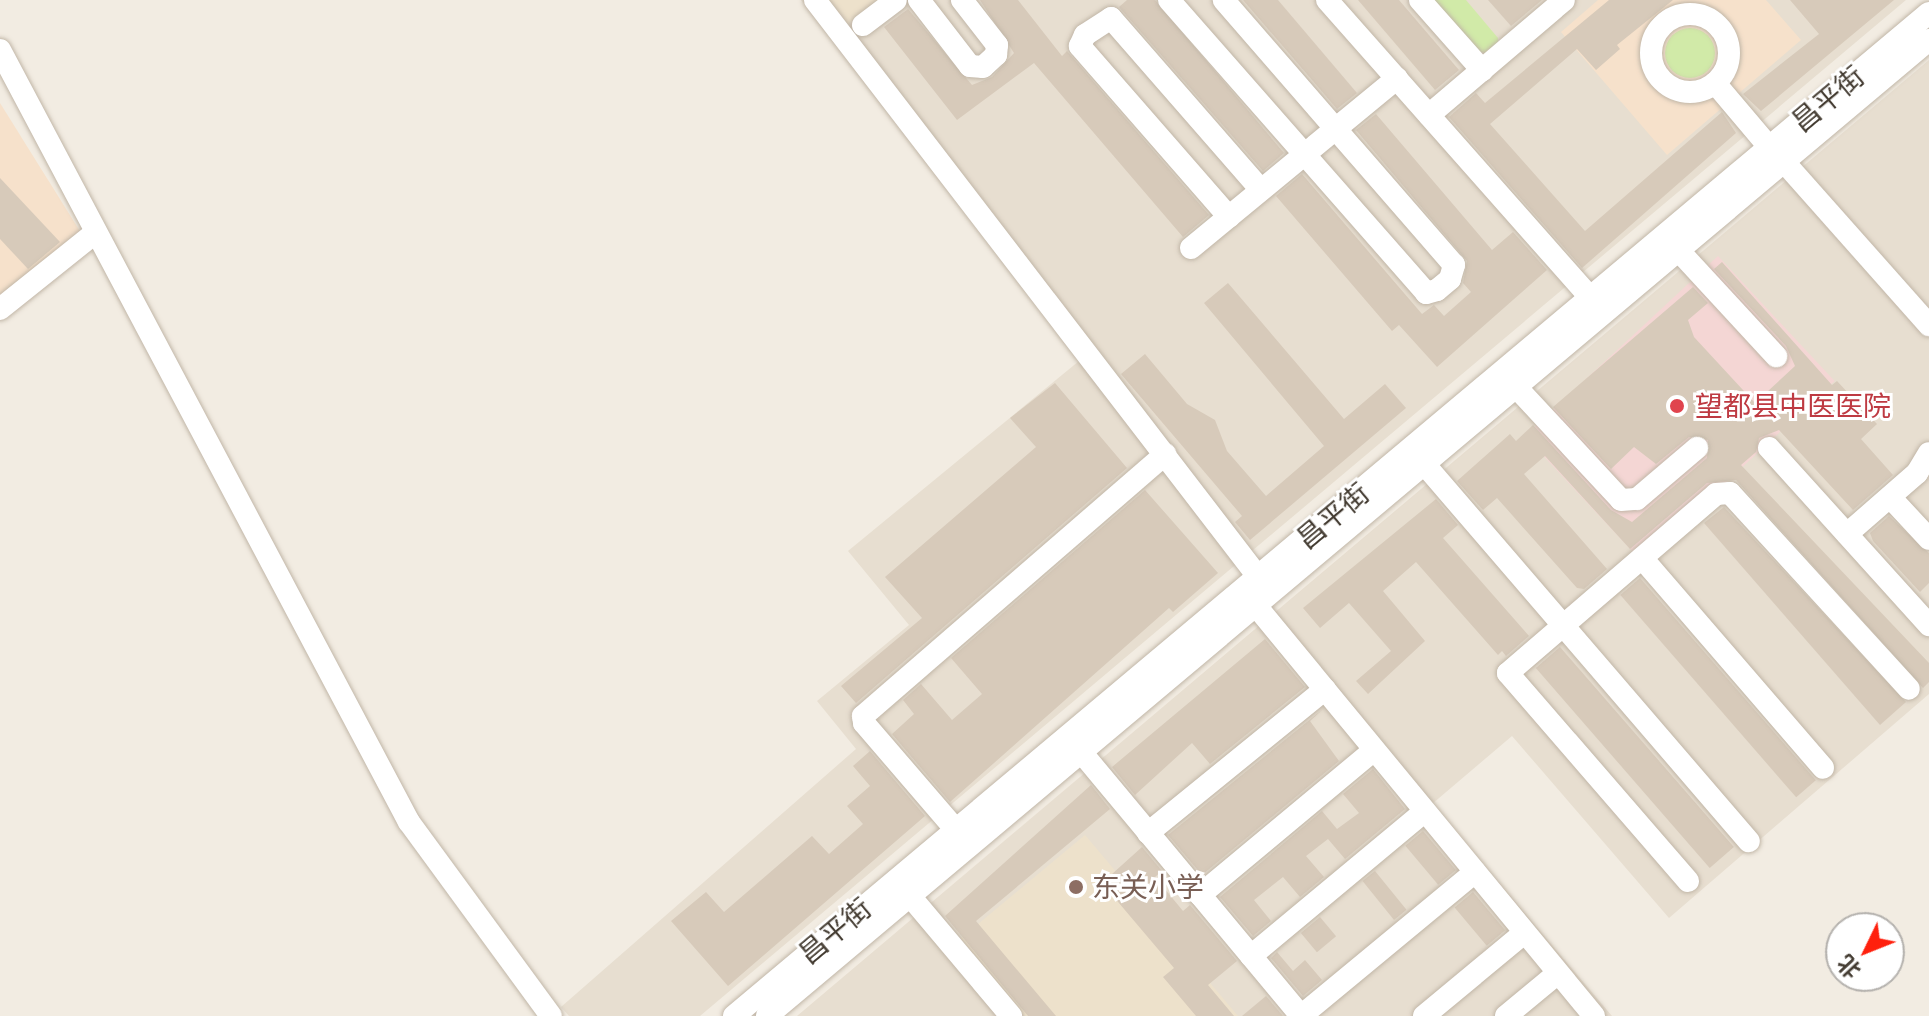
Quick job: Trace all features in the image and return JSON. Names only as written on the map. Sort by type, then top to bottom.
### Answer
[{"type":"street","points":[[815,0],[1259,578]]},
{"type":"street","points":[[863,25],[896,0]]},
{"type":"street","points":[[919,0],[970,66],[983,67],[996,55],[997,45],[962,0]]},
{"type":"street","points":[[1169,0],[1426,293],[1450,279],[1454,265],[1224,0]]},
{"type":"street","points":[[1327,0],[1592,300]]},
{"type":"street","points":[[1420,0],[1482,70]]},
{"type":"street","points":[[1429,115],[1560,1]]},
{"type":"street","name":"昌平街","points":[[767,1016],[1680,252],[1929,13]]},
{"type":"street","points":[[1229,217],[1080,46],[1085,35],[1111,18],[1261,190]]},
{"type":"street","name":"昌平街","points":[[734,1016],[1592,300],[1929,40]]},
{"type":"street","points":[[2,61],[409,822],[551,1016]]},
{"type":"street","points":[[1191,248],[1397,78]]},
{"type":"street","points":[[1715,83],[1929,325]]},
{"type":"street","points":[[0,309],[96,232]]},
{"type":"street","points":[[1680,252],[1776,356]]},
{"type":"street","points":[[1518,389],[1621,500],[1637,499],[1697,448]]},
{"type":"street","points":[[1769,448],[1929,625]]},
{"type":"street","points":[[1847,534],[1917,473],[1929,453]]},
{"type":"street","points":[[956,830],[864,723],[863,716],[1165,454]]},
{"type":"street","points":[[1426,466],[1749,841]]},
{"type":"street","points":[[1688,881],[1508,673],[1563,625],[1716,494],[1730,493],[1909,689]]},
{"type":"street","points":[[1890,497],[1929,539]]},
{"type":"street","points":[[1642,558],[1823,768]]},
{"type":"street","points":[[1257,607],[1594,1016]]},
{"type":"street","points":[[1148,833],[1325,689]]},
{"type":"street","points":[[1200,895],[1374,750]]},
{"type":"street","points":[[1082,753],[1301,1016],[1475,872]]},
{"type":"street","points":[[1251,956],[1425,811]]},
{"type":"street","points":[[910,896],[1011,1016]]},
{"type":"street","points":[[1424,1016],[1524,933]]},
{"type":"street","points":[[1506,1016],[1558,973]]},
{"type":"shaded area","points":[[801,0],[1906,0],[700,1016],[569,1016],[561,1007],[856,749],[817,701],[909,625],[848,551],[1079,361]]},
{"type":"shaded area","points":[[827,0],[881,0],[846,25]]},
{"type":"shaded area","points":[[1598,0],[1766,0],[1801,40],[1667,155],[1561,32]]},
{"type":"shaded area","points":[[1929,60],[1929,694],[1669,918],[1512,736],[1432,804],[1612,1016],[797,1016]]},
{"type":"shaded area","points":[[0,103],[83,236],[0,302]]},
{"type":"shaded area","name":"望都县中医医院","points":[[1718,256],[1835,381],[1642,561],[1525,436]]},
{"type":"shaded area","name":"东关小学","points":[[1085,835],[1238,1016],[1024,1016],[959,940]]},
{"type":"green space","points":[[1432,0],[1466,0],[1498,38],[1498,45],[1488,54],[1475,50]]},
{"type":"green space","points":[[1690,28],[1708,35],[1715,53],[1708,71],[1690,78],[1672,71],[1665,53],[1672,35]]},
{"type":"building","points":[[980,0],[1018,0],[1062,56],[1067,51],[1209,215],[1183,237],[1034,63],[957,120],[884,27],[908,9],[972,85],[992,77],[1014,53]]},
{"type":"building","points":[[1127,0],[1155,0],[1284,153],[1263,171],[1119,7]]},
{"type":"building","points":[[1243,0],[1278,0],[1357,93],[1337,109]]},
{"type":"building","points":[[1358,0],[1399,0],[1459,70],[1435,90]]},
{"type":"building","points":[[1488,0],[1542,0],[1511,26]]},
{"type":"building","points":[[1609,0],[1673,0],[1617,45],[1620,49],[1596,70],[1577,49],[1490,124],[1585,231],[1722,112],[1736,133],[1582,268],[1449,117],[1476,93],[1485,103]]},
{"type":"building","points":[[1790,0],[1894,0],[1761,111],[1743,94],[1819,34]]},
{"type":"building","points":[[1376,114],[1492,250],[1513,232],[1547,270],[1437,367],[1399,325],[1392,331],[1276,196],[1302,174],[1422,314],[1434,305],[1444,316],[1471,292],[1463,283],[1467,261],[1356,130]]},
{"type":"building","points":[[0,178],[60,242],[28,269],[0,239]]},
{"type":"building","points":[[1722,262],[1832,385],[1837,381],[1877,424],[1861,439],[1893,475],[1853,510],[1779,430],[1759,438],[1756,452],[1741,465],[1929,663],[1929,682],[1923,688],[1736,480],[1707,483],[1630,549],[1545,456],[1524,474],[1607,569],[1584,589],[1577,588],[1497,498],[1483,510],[1457,481],[1510,434],[1516,441],[1533,425],[1611,510],[1632,522],[1707,458],[1708,440],[1689,437],[1656,464],[1634,447],[1611,469],[1553,407],[1693,287],[1708,303],[1688,320],[1694,337],[1755,403],[1795,366],[1786,346],[1714,269]]},
{"type":"building","points":[[1228,283],[1344,419],[1385,384],[1406,408],[1250,540],[1235,522],[1242,516],[1121,374],[1145,354],[1187,404],[1215,420],[1227,451],[1266,496],[1324,446],[1204,303]]},
{"type":"building","points":[[1055,383],[1127,468],[856,703],[841,686],[922,618],[885,577],[1036,447],[1010,418]]},
{"type":"building","points":[[1145,490],[1218,573],[1173,612],[1169,608],[950,802],[892,734],[914,714],[903,700],[921,684],[952,720],[982,694],[951,658]]},
{"type":"building","points":[[1436,499],[1458,525],[1443,538],[1529,636],[1506,656],[1502,651],[1498,655],[1416,562],[1383,591],[1425,641],[1368,694],[1356,681],[1391,651],[1349,603],[1320,628],[1303,608]]},
{"type":"building","points":[[1724,507],[1906,702],[1880,725],[1704,523]]},
{"type":"building","points":[[1889,516],[1929,553],[1929,583],[1920,592],[1873,541],[1870,533]]},
{"type":"building","points":[[1640,578],[1816,780],[1796,797],[1620,595]]},
{"type":"building","points":[[1265,639],[1305,687],[1210,764],[1192,743],[1135,795],[1112,767]]},
{"type":"building","points":[[1560,647],[1734,847],[1710,868],[1536,668]]},
{"type":"building","points":[[1323,709],[1310,721],[1339,761],[1202,875],[1168,835]]},
{"type":"building","points":[[870,751],[925,816],[728,986],[671,921],[706,892],[724,912],[812,836],[829,854],[863,824],[847,806],[870,786],[853,766]]},
{"type":"building","points":[[1373,769],[1405,809],[1345,859],[1328,839],[1306,856],[1324,877],[1300,897],[1283,877],[1254,900],[1271,921],[1253,936],[1220,897],[1322,811],[1337,829],[1359,813],[1343,794]]},
{"type":"building","points":[[1091,785],[1110,809],[976,921],[1056,1016],[1028,1016],[945,916]]},
{"type":"building","points":[[1423,831],[1456,870],[1438,885],[1405,846]]},
{"type":"building","points":[[1142,847],[1162,871],[1155,877],[1183,911],[1190,905],[1237,961],[1208,985],[1234,1016],[1196,1016],[1163,977],[1174,968],[1102,883]]},
{"type":"building","points":[[1375,871],[1406,910],[1394,920],[1363,881]]},
{"type":"building","points":[[1473,892],[1505,930],[1487,946],[1455,907]]},
{"type":"building","points":[[1320,917],[1336,936],[1317,952],[1301,933]]},
{"type":"building","points":[[1277,952],[1293,971],[1305,960],[1322,980],[1303,996],[1271,958]]},
{"type":"building","points":[[1266,996],[1283,1016],[1242,1016]]},
{"type":"place","name":"望都县中医医院","points":[[1677,406]]},
{"type":"place","name":"东关小学","points":[[1076,887]]}]
